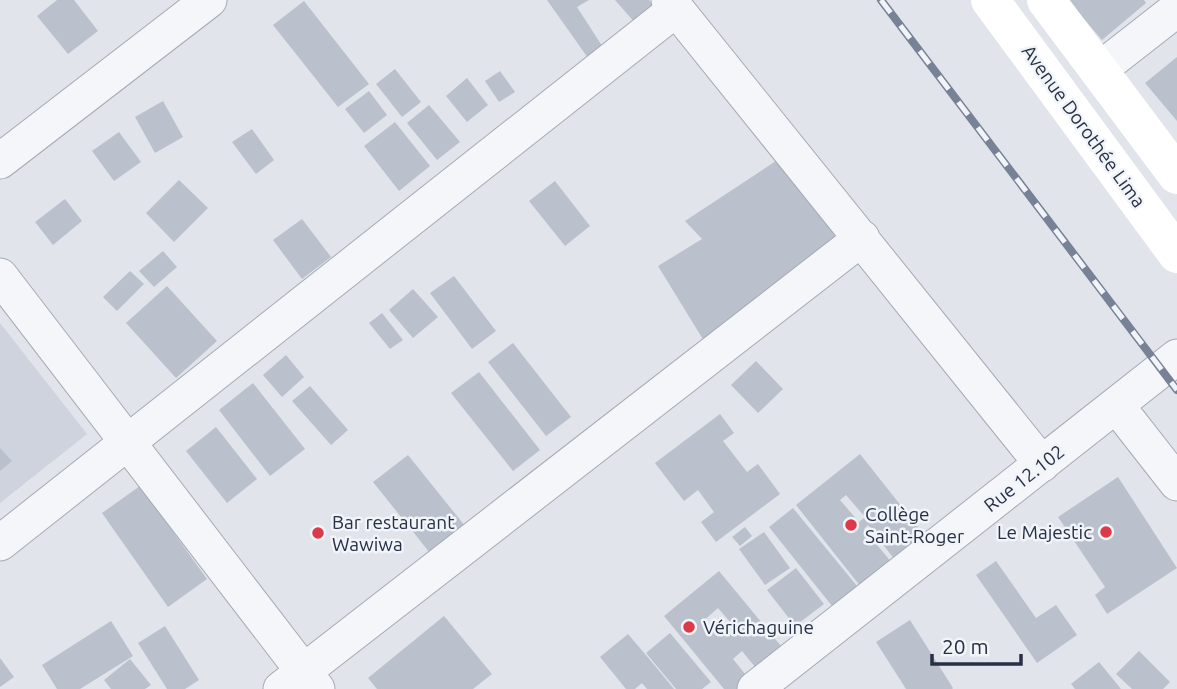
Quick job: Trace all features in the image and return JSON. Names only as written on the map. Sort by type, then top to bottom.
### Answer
[{"type":"main road","name":"Avenue Dorothée Lima","points":[[990,0],[1177,254]]},
{"type":"main road","points":[[1046,0],[1177,175]]},
{"type":"street","points":[[0,161],[208,0]]},
{"type":"street","points":[[0,543],[672,4],[1042,464]]},
{"type":"street","points":[[1099,70],[1177,9]]},
{"type":"street","points":[[0,276],[128,443],[300,683],[862,238]]},
{"type":"street","name":"Rue 12.102","points":[[755,689],[1169,363]]},
{"type":"street","points":[[1116,405],[1177,483]]},
{"type":"shaded area","points":[[0,323],[87,434],[0,503]]},
{"type":"building","points":[[57,0],[74,0],[98,31],[68,54],[37,16]]},
{"type":"building","points":[[547,0],[589,0],[577,7],[606,52],[588,58]]},
{"type":"building","points":[[615,0],[649,0],[657,12],[636,24]]},
{"type":"building","points":[[1068,0],[1144,0],[1146,3],[1102,40]]},
{"type":"building","points":[[304,1],[369,84],[338,107],[273,25]]},
{"type":"building","points":[[1177,57],[1177,121],[1145,83]]},
{"type":"building","points":[[395,69],[421,102],[402,117],[376,84]]},
{"type":"building","points":[[500,71],[515,92],[499,102],[485,81]]},
{"type":"building","points":[[467,78],[488,105],[467,122],[446,96]]},
{"type":"building","points":[[369,91],[387,115],[364,133],[345,109]]},
{"type":"building","points":[[163,101],[183,137],[155,153],[135,117]]},
{"type":"building","points":[[429,105],[460,142],[437,160],[407,123]]},
{"type":"building","points":[[395,122],[430,166],[399,191],[364,146]]},
{"type":"building","points":[[252,129],[274,160],[256,174],[232,142]]},
{"type":"building","points":[[119,132],[141,162],[114,181],[92,151]]},
{"type":"building","points":[[779,159],[849,242],[712,354],[658,266],[702,239],[685,221]]},
{"type":"building","points":[[179,180],[208,208],[174,242],[146,213]]},
{"type":"building","points":[[555,181],[590,226],[565,246],[529,201]]},
{"type":"building","points":[[65,199],[82,221],[53,245],[35,222]]},
{"type":"building","points":[[302,219],[331,257],[302,279],[273,240]]},
{"type":"building","points":[[163,251],[177,267],[154,287],[139,271]]},
{"type":"building","points":[[130,271],[144,284],[117,311],[103,297]]},
{"type":"building","points":[[454,276],[496,331],[472,349],[430,293]]},
{"type":"building","points":[[167,286],[217,341],[176,378],[126,323]]},
{"type":"building","points":[[413,289],[438,317],[413,338],[389,310]]},
{"type":"building","points":[[382,313],[403,340],[390,349],[369,323]]},
{"type":"building","points":[[513,343],[571,417],[546,436],[488,362]]},
{"type":"building","points":[[286,355],[304,377],[282,397],[263,375]]},
{"type":"building","points":[[756,361],[783,389],[758,413],[731,385]]},
{"type":"building","points":[[479,372],[540,450],[513,471],[451,393]]},
{"type":"building","points":[[253,383],[305,449],[270,476],[219,410]]},
{"type":"building","points":[[310,386],[348,430],[331,445],[292,401]]},
{"type":"building","points":[[720,414],[734,433],[723,441],[747,472],[758,464],[780,494],[716,542],[701,522],[714,512],[698,490],[684,501],[655,463]]},
{"type":"building","points":[[216,427],[257,479],[227,503],[186,451]]},
{"type":"building","points":[[0,448],[12,461],[0,471]]},
{"type":"building","points":[[860,454],[925,536],[895,560],[868,525],[864,529],[892,563],[861,587],[796,505]],"holes":[[[846,495],[865,517],[859,522],[840,500]]]},
{"type":"building","points":[[408,455],[465,526],[430,553],[373,482]]},
{"type":"building","points":[[1118,477],[1177,568],[1107,614],[1095,595],[1105,587],[1058,517]]},
{"type":"building","points":[[140,486],[207,579],[168,607],[102,513]]},
{"type":"building","points":[[793,508],[857,586],[832,606],[769,527]]},
{"type":"building","points":[[745,527],[752,536],[740,546],[732,537]]},
{"type":"building","points":[[764,532],[790,568],[765,585],[739,549]]},
{"type":"building","points":[[996,561],[1036,618],[1056,605],[1077,635],[1037,663],[976,575]]},
{"type":"building","points":[[796,568],[824,604],[795,626],[767,590]]},
{"type":"building","name":"Vérichaguine","points":[[719,571],[786,652],[760,673],[742,651],[733,659],[750,680],[740,689],[724,689],[664,616]],"holes":[[[718,608],[738,631],[732,636],[720,623],[710,632],[701,623]]]},
{"type":"building","points":[[444,616],[492,674],[473,689],[377,689],[368,678]]},
{"type":"building","points":[[910,620],[952,689],[906,689],[876,642]]},
{"type":"building","points":[[111,621],[133,656],[80,689],[57,689],[42,665]]},
{"type":"building","points":[[165,626],[199,680],[185,689],[167,689],[138,643]]},
{"type":"building","points":[[670,633],[711,682],[702,689],[676,689],[646,653]]},
{"type":"building","points":[[628,634],[674,689],[647,689],[642,683],[635,689],[626,689],[600,657]]},
{"type":"building","points":[[1139,651],[1170,682],[1163,689],[1132,689],[1116,674]]},
{"type":"building","points":[[0,658],[14,677],[0,687]]},
{"type":"building","points":[[130,659],[151,685],[145,689],[111,689],[104,680]]},
{"type":"building","points":[[1099,662],[1121,689],[1075,689],[1071,684]]},
{"type":"railway","points":[[881,0],[1177,390]]},
{"type":"place","name":"Collège Saint-Roger","points":[[851,525]]},
{"type":"place","name":"Le Majestic","points":[[1106,532]]},
{"type":"place","name":"Bar restaurant Wawiwa","points":[[318,533]]},
{"type":"place","name":"Vérichaguine","points":[[689,627]]}]
